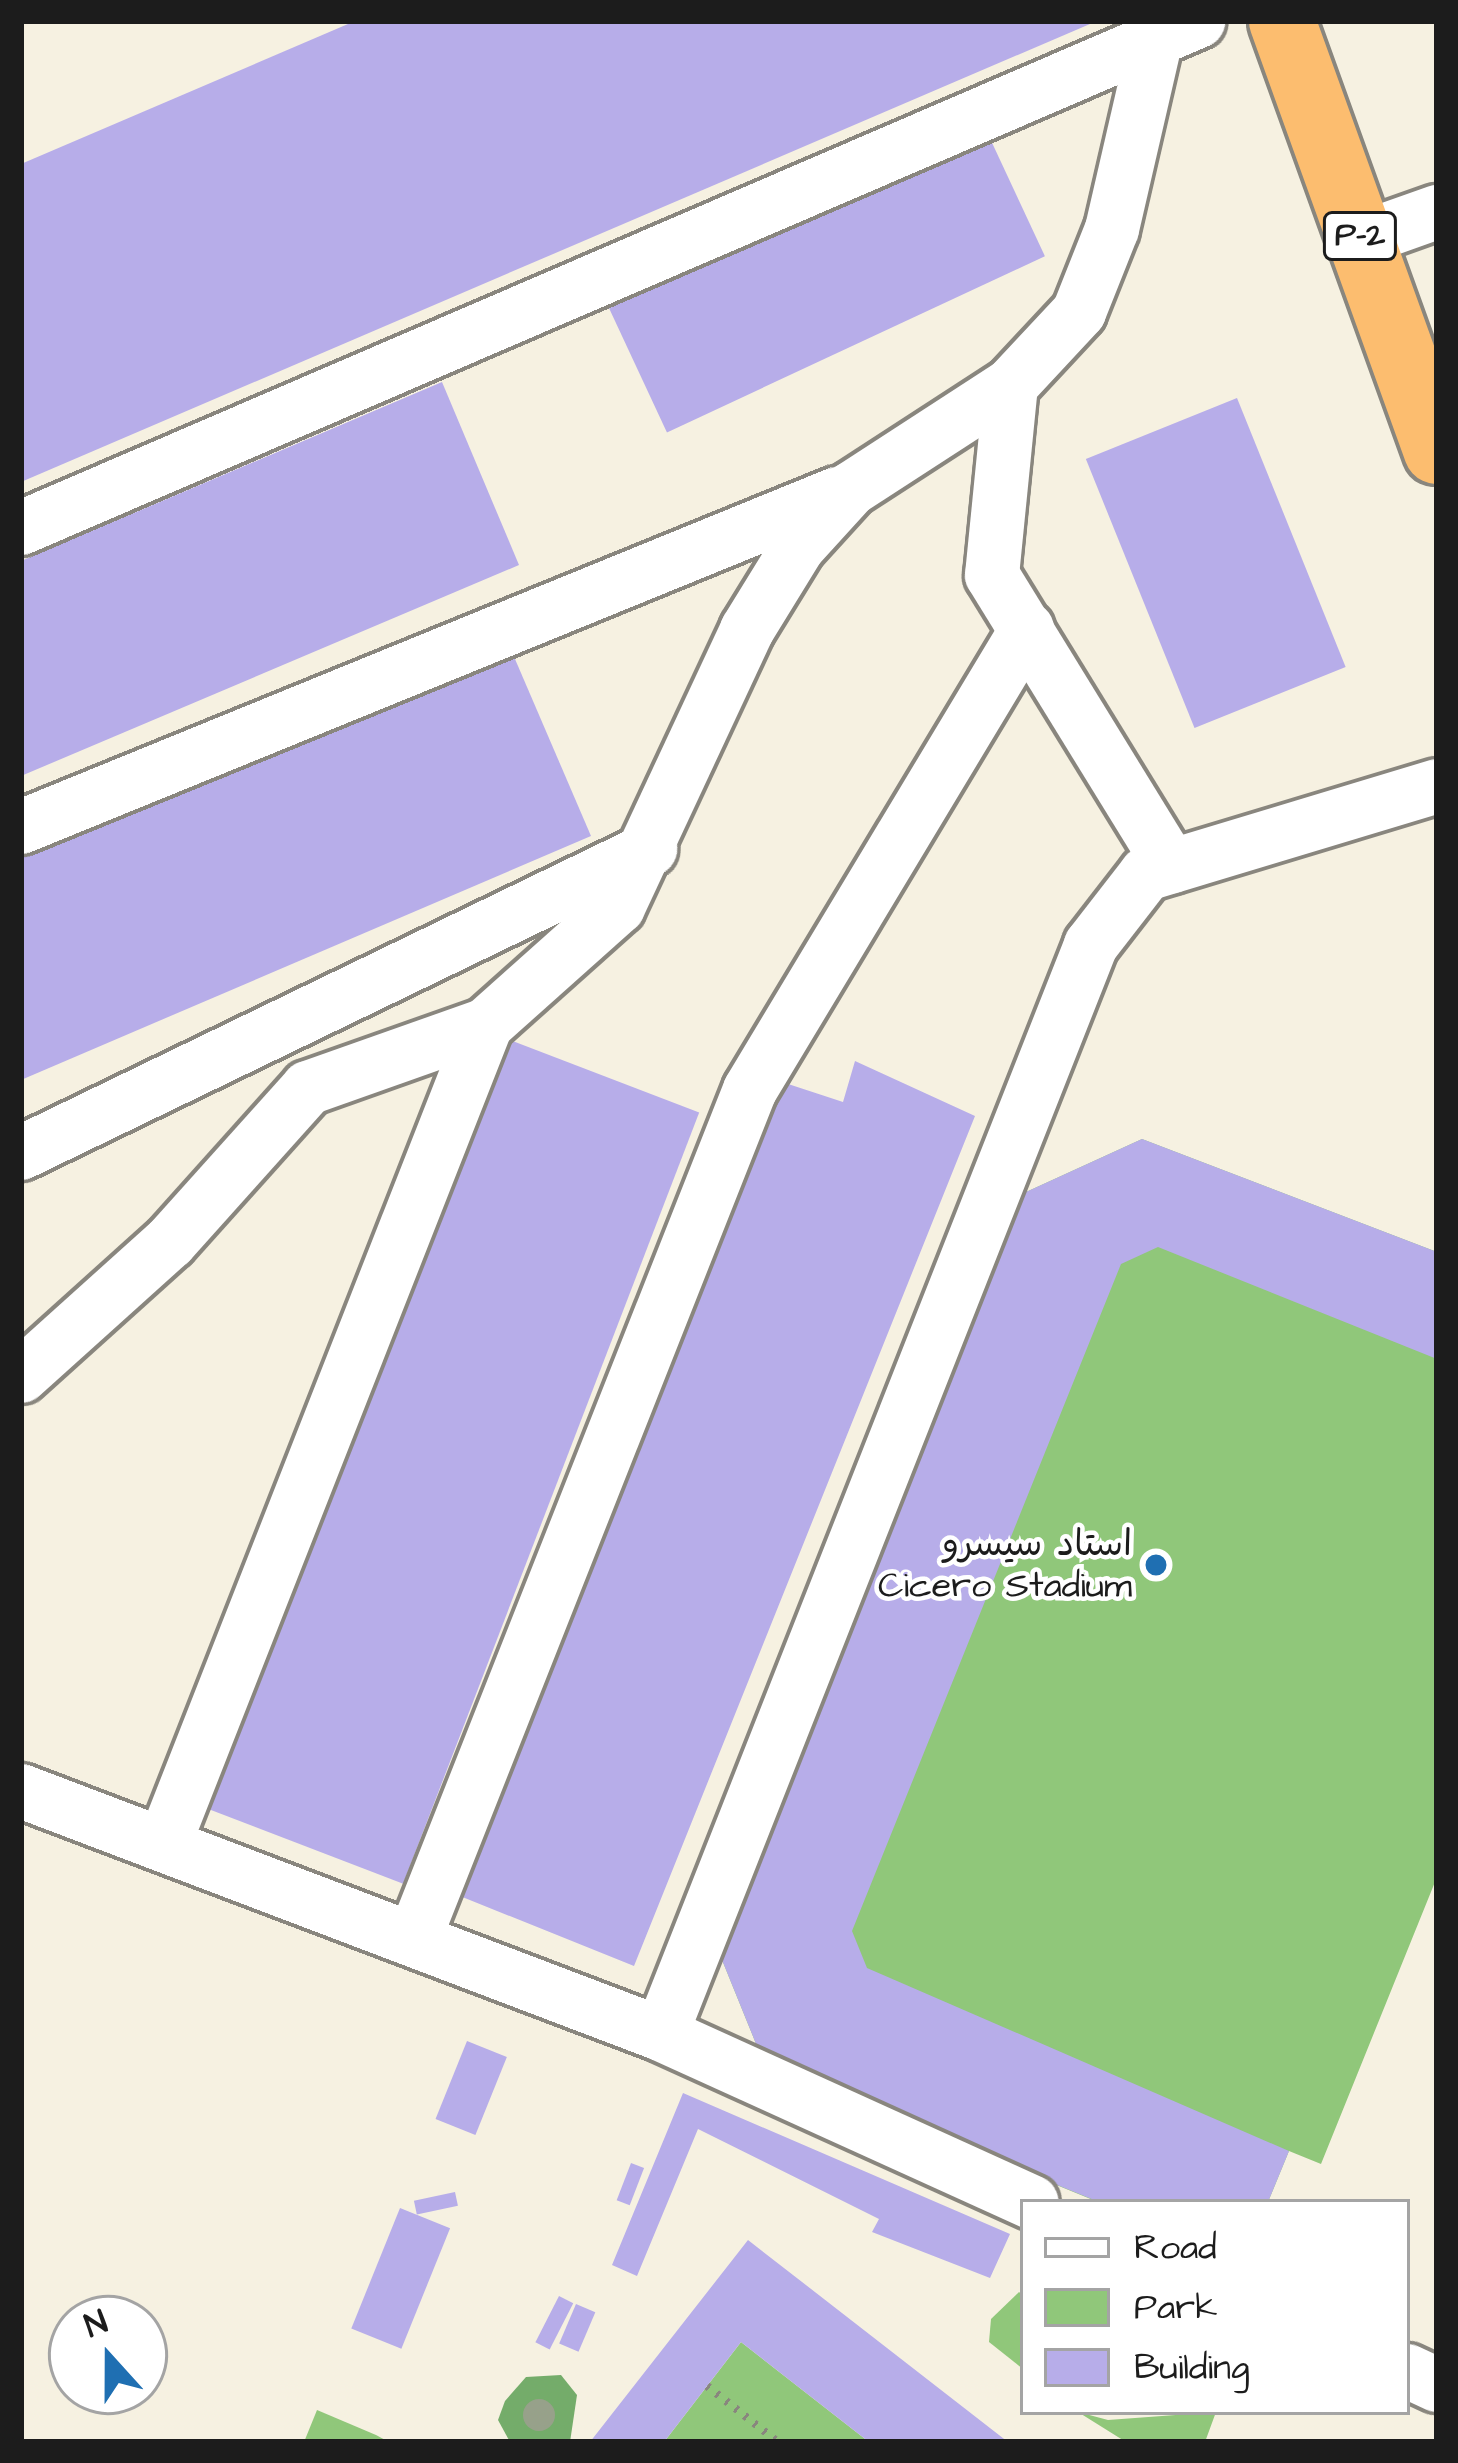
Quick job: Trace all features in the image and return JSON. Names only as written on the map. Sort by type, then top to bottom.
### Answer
[{"type":"highway","name":"P-2","points":[[1282,21],[1437,451]]},
{"type":"street","points":[[21,826],[851,489],[1011,385],[1079,312],[1112,229],[1177,30]]},
{"type":"street","points":[[21,528],[1177,30]]},
{"type":"street","points":[[1361,239],[1437,212]]},
{"type":"street","points":[[1011,385],[988,561],[1171,866]]},
{"type":"street","points":[[21,1376],[170,1242],[308,1088],[486,1025],[619,907],[650,849],[747,630],[851,489]]},
{"type":"street","points":[[414,1939],[750,1090],[1027,629]]},
{"type":"street","points":[[661,2034],[1090,945],[1122,896],[1171,866],[1437,786]]},
{"type":"street","points":[[21,1154],[650,849]]},
{"type":"street","points":[[164,1844],[486,1025]]},
{"type":"street","points":[[21,1791],[661,2034],[1026,2199]]},
{"type":"path","points":[[707,2386],[778,2442]]},
{"type":"green space","name":"استاد سيسرو Cicero Stadium","points":[[1142,1139],[1437,1252],[1437,1877],[1321,2164],[1289,2151],[1269,2199],[1091,2199],[765,2066],[718,1950],[1026,1192]]},
{"type":"green space","points":[[1020,2293],[1020,2367],[989,2342],[991,2319]]},
{"type":"green space","points":[[741,2342],[869,2442],[664,2442]]},
{"type":"green space","points":[[561,2375],[577,2395],[570,2442],[510,2442],[498,2420],[505,2401],[526,2377]]},
{"type":"green space","points":[[317,2410],[376,2435],[389,2442],[304,2442]]},
{"type":"green space","points":[[1083,2415],[1108,2420],[1215,2415],[1205,2442],[1126,2442]]},
{"type":"building","points":[[355,21],[1097,21],[21,482],[21,164]]},
{"type":"building","points":[[987,132],[1045,256],[667,432],[609,308]]},
{"type":"building","points":[[442,382],[519,565],[21,776],[21,561]]},
{"type":"building","points":[[1237,398],[1346,667],[1195,728],[1086,459]]},
{"type":"building","points":[[506,638],[591,836],[21,1080],[21,845]]},
{"type":"building","points":[[505,1038],[699,1113],[403,1884],[209,1809]]},
{"type":"building","points":[[855,1061],[975,1116],[634,1966],[445,1890],[779,1081],[843,1102]]},
{"type":"building","points":[[1142,1139],[1437,1252],[1437,1359],[1158,1247],[1121,1264],[852,1931],[867,1968],[1289,2151],[1269,2199],[1092,2199],[765,2066],[718,1950],[1026,1192]]},
{"type":"building","points":[[467,2041],[507,2057],[475,2135],[436,2119]]},
{"type":"building","points":[[683,2093],[1010,2234],[990,2278],[872,2232],[879,2219],[698,2129],[637,2276],[612,2265]]},
{"type":"building","points":[[631,2163],[644,2168],[630,2205],[617,2200]]},
{"type":"building","points":[[455,2192],[458,2206],[417,2214],[414,2201]]},
{"type":"building","points":[[400,2208],[450,2228],[401,2349],[351,2329]]},
{"type":"building","points":[[748,2240],[1008,2442],[869,2442],[741,2342],[664,2442],[590,2442]]},
{"type":"building","points":[[559,2296],[573,2303],[550,2350],[535,2342]]},
{"type":"building","points":[[576,2304],[595,2312],[579,2352],[559,2344]]},
{"type":"place","name":"استاد سيسرو Cicero Stadium","points":[[1156,1565]]}]
